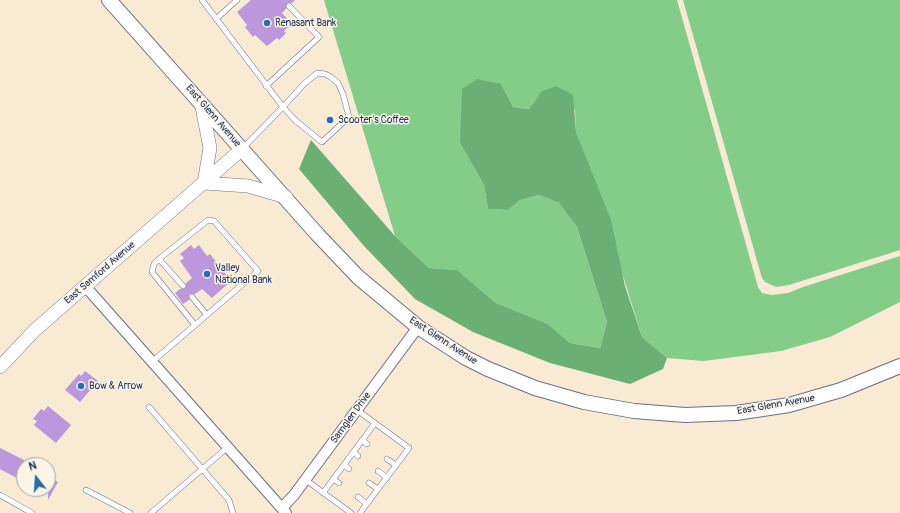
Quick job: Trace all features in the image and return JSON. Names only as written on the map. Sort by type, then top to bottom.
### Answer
[{"type":"main road","name":"East Glenn Avenue","points":[[109,0],[286,197],[318,235],[358,277],[418,327],[466,358],[506,377],[535,388],[596,405],[659,414],[736,413],[789,405],[841,390],[900,366]]},
{"type":"street","points":[[201,102],[210,148],[204,183],[248,186],[286,197]]},
{"type":"street","name":"East Samford Avenue","points":[[0,367],[35,330],[242,149]]},
{"type":"street","points":[[85,286],[154,361],[284,511]]},
{"type":"street","name":"Samglen Drive","points":[[284,511],[418,327]]},
{"type":"lane","points":[[202,0],[283,107],[296,121],[322,142],[350,117],[338,83],[325,74],[317,73],[283,107],[242,149]]},
{"type":"lane","points":[[216,19],[237,0]]},
{"type":"lane","points":[[266,86],[319,37],[289,6]]},
{"type":"lane","points":[[154,361],[195,325],[206,314],[258,271],[214,221],[208,220],[154,264],[152,272],[195,325]]},
{"type":"lane","points":[[160,259],[183,286]]},
{"type":"lane","points":[[192,297],[206,314]]},
{"type":"lane","points":[[149,407],[229,500],[233,513]]},
{"type":"lane","points":[[357,410],[409,448],[360,513]]},
{"type":"lane","points":[[323,493],[375,422]]},
{"type":"lane","points":[[362,440],[367,444]]},
{"type":"lane","points":[[151,513],[228,447]]},
{"type":"lane","points":[[353,452],[358,456]]},
{"type":"lane","points":[[387,458],[396,465]]},
{"type":"lane","points":[[344,465],[349,469]]},
{"type":"lane","points":[[378,471],[387,478]]},
{"type":"lane","points":[[333,479],[339,483]]},
{"type":"lane","points":[[306,480],[351,513]]},
{"type":"lane","points":[[369,483],[378,489]]},
{"type":"lane","points":[[86,490],[130,513]]},
{"type":"lane","points":[[0,495],[32,513]]},
{"type":"lane","points":[[358,497],[367,504]]},
{"type":"green space","points":[[324,0],[677,0],[758,287],[762,293],[772,295],[788,293],[900,256],[900,302],[830,337],[781,351],[704,361],[667,358],[642,337],[591,172],[576,132],[575,110],[541,92],[529,109],[513,107],[501,84],[460,143],[484,185],[488,209],[508,210],[520,200],[539,195],[559,203],[577,227],[607,322],[600,348],[570,343],[548,324],[496,303],[457,270],[429,268],[395,236]]},
{"type":"green space","points":[[683,0],[900,0],[900,250],[789,285],[776,287],[765,282],[762,278]]},
{"type":"green space","points":[[477,79],[501,84],[513,107],[529,109],[541,92],[556,86],[573,95],[576,132],[611,220],[625,286],[642,337],[667,358],[663,369],[630,384],[550,363],[473,332],[415,299],[364,246],[299,169],[311,140],[395,236],[429,268],[457,270],[496,303],[548,324],[570,343],[600,348],[607,322],[577,227],[559,203],[539,195],[520,200],[508,210],[488,209],[484,185],[460,143],[462,89]]},
{"type":"building","name":"Renasant Bank","points":[[251,0],[295,0],[292,3],[287,3],[286,9],[282,13],[292,24],[284,31],[286,33],[279,40],[277,38],[267,46],[255,35],[253,37],[245,27],[247,25],[237,12]]},
{"type":"building","name":"Valley National Bank","points":[[191,245],[194,249],[199,245],[207,256],[210,254],[230,282],[212,298],[202,289],[195,294],[189,294],[189,300],[183,304],[175,293],[180,289],[185,289],[186,283],[192,278],[180,261],[184,258],[180,254]]},
{"type":"building","points":[[85,371],[98,381],[80,402],[65,390],[79,374],[81,376]]},
{"type":"building","points":[[48,406],[71,425],[56,443],[34,425],[37,421],[33,419],[41,409],[44,411]]},
{"type":"building","points":[[0,448],[18,457],[16,457],[16,478],[0,469]]},
{"type":"place","name":"Renasant Bank","points":[[267,23]]},
{"type":"place","name":"Scooter's Coffee","points":[[330,120]]},
{"type":"place","name":"Valley National Bank","points":[[207,274]]},
{"type":"place","name":"Bow & Arrow","points":[[81,386]]}]
